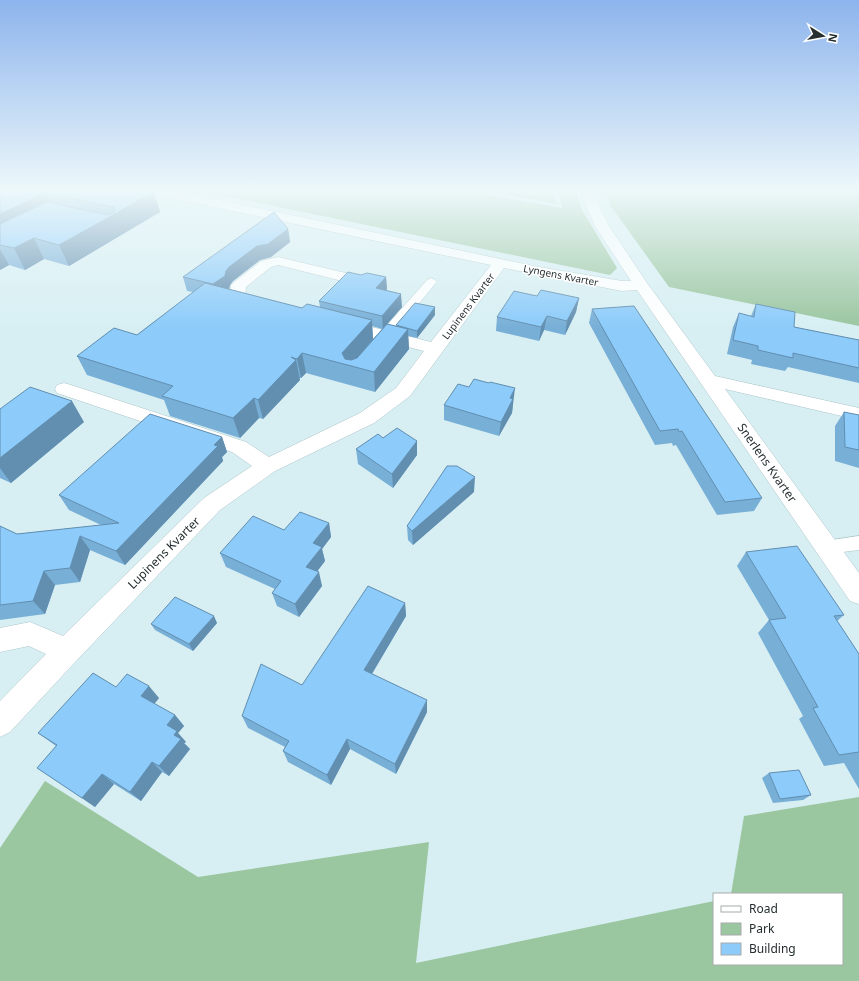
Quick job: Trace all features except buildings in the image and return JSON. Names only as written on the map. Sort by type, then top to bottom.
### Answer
[{"type":"street","name":"Lyngens Kvarter","points":[[370,236],[500,263],[622,286],[641,285]]},
{"type":"street","name":"Snerlens Kvarter","points":[[608,236],[641,285],[859,593]]},
{"type":"street","points":[[274,307],[237,298],[239,285],[266,264],[278,261],[362,281]]},
{"type":"street","name":"Lupinens Kvarter","points":[[0,722],[67,651],[212,504],[268,466],[366,418],[403,392],[500,263]]},
{"type":"street","name":"Lupinens Kvarter","points":[[333,322],[436,349]]},
{"type":"street","points":[[709,380],[859,414]]},
{"type":"street","points":[[64,390],[239,447],[268,466]]},
{"type":"street","points":[[0,640],[30,634],[67,651]]},
{"type":"lane","points":[[371,352],[431,282]]},
{"type":"lane","points":[[826,547],[859,543]]},
{"type":"green space","points":[[419,236],[598,236],[617,268],[610,275]]},
{"type":"green space","points":[[632,236],[859,236],[859,326],[669,287]]},
{"type":"green space","points":[[45,781],[198,877],[429,842],[416,963],[713,901],[713,965],[843,965],[843,893],[731,893],[744,816],[859,797],[859,981],[0,981],[0,848]]}]
